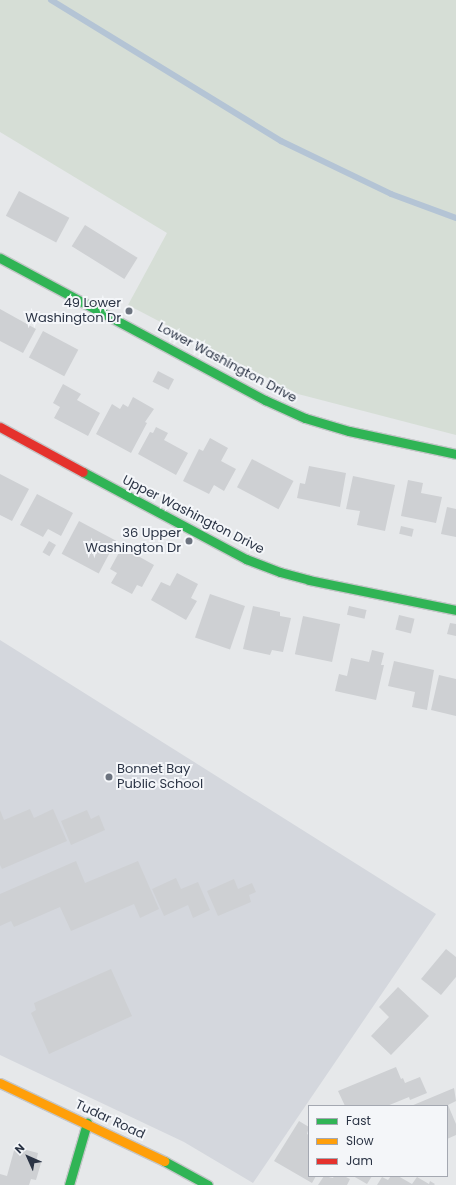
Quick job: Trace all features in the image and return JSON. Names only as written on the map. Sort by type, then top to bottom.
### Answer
[{"type":"street","name":"Lower Washington Drive","points":[[0,258],[291,412],[327,426],[456,454]]},
{"type":"street","name":"Upper Washington Drive","points":[[0,427],[246,559],[280,572],[309,580],[456,610]]},
{"type":"street","name":"Tudar Road","points":[[0,1083],[157,1157],[208,1185]]},
{"type":"street","points":[[69,1185],[87,1123]]},
{"type":"shaded area","points":[[0,0],[456,0],[456,435],[298,394],[128,305],[167,233],[0,132]]},
{"type":"shaded area","name":"Bonnet Bay Public School","points":[[0,640],[436,914],[253,1183],[184,1142],[0,1055]]},
{"type":"building","points":[[19,191],[69,218],[56,242],[6,216]]},
{"type":"building","points":[[85,225],[138,258],[124,279],[72,246]]},
{"type":"building","points":[[0,309],[36,329],[23,353],[0,341]]},
{"type":"building","points":[[43,331],[78,350],[64,376],[29,357]]},
{"type":"building","points":[[158,371],[174,379],[169,390],[153,382]]},
{"type":"building","points":[[63,384],[81,394],[77,400],[100,413],[88,436],[54,418],[60,407],[53,403]]},
{"type":"building","points":[[133,397],[154,409],[145,422],[147,423],[131,453],[96,434],[112,404],[120,409],[123,404],[128,407]]},
{"type":"building","points":[[156,427],[168,433],[164,440],[188,453],[176,475],[138,454],[150,432],[153,433]]},
{"type":"building","points":[[210,438],[228,448],[221,461],[236,469],[224,491],[214,485],[209,494],[183,481],[199,449],[203,451]]},
{"type":"building","points":[[252,459],[293,481],[278,509],[237,487]]},
{"type":"building","points":[[309,466],[346,473],[340,507],[297,498],[300,483],[305,484]]},
{"type":"building","points":[[0,474],[29,489],[12,521],[0,515]]},
{"type":"building","points":[[353,476],[395,485],[385,531],[357,525],[360,511],[346,509]]},
{"type":"building","points":[[408,480],[423,483],[421,493],[442,497],[436,523],[401,516]]},
{"type":"building","points":[[37,494],[73,513],[61,536],[48,529],[43,537],[20,525]]},
{"type":"building","points":[[447,507],[456,509],[456,537],[441,534]]},
{"type":"building","points":[[79,521],[116,541],[99,573],[62,554]]},
{"type":"building","points":[[401,526],[414,529],[412,537],[399,534]]},
{"type":"building","points":[[49,541],[56,545],[49,556],[43,552]]},
{"type":"building","points":[[122,547],[154,565],[142,587],[137,585],[132,594],[111,583],[117,573],[110,569]]},
{"type":"building","points":[[177,573],[198,584],[191,598],[197,601],[186,620],[151,600],[161,582],[170,586]]},
{"type":"building","points":[[210,594],[245,606],[230,650],[195,637]]},
{"type":"building","points":[[253,606],[280,612],[280,616],[291,618],[283,652],[272,650],[270,655],[243,649]]},
{"type":"building","points":[[349,606],[367,610],[365,619],[347,615]]},
{"type":"building","points":[[399,615],[415,619],[411,633],[395,630]]},
{"type":"building","points":[[303,616],[340,624],[332,662],[295,654]]},
{"type":"building","points":[[450,623],[456,624],[456,636],[447,634]]},
{"type":"building","points":[[372,650],[384,653],[381,665],[384,665],[376,700],[335,691],[339,674],[347,676],[351,658],[369,662]]},
{"type":"building","points":[[394,661],[434,670],[427,710],[412,707],[415,692],[388,686]]},
{"type":"building","points":[[439,675],[456,679],[456,716],[431,710]]},
{"type":"building","points":[[30,809],[34,818],[53,809],[67,841],[2,869],[0,865],[0,810],[4,820]]},
{"type":"building","points":[[87,810],[91,819],[99,815],[105,830],[71,845],[61,821]]},
{"type":"building","points":[[76,861],[85,883],[138,861],[159,909],[140,918],[134,904],[71,931],[60,907],[14,927],[11,921],[0,926],[0,894]]},
{"type":"building","points":[[176,878],[181,889],[198,882],[210,910],[193,918],[188,905],[164,916],[152,889]]},
{"type":"building","points":[[234,879],[238,889],[252,883],[256,892],[249,895],[251,902],[218,916],[207,891]]},
{"type":"building","points":[[446,949],[456,957],[456,977],[441,995],[421,979]]},
{"type":"building","points":[[111,969],[132,1016],[49,1054],[31,1013],[36,1010],[34,1003]]},
{"type":"building","points":[[398,987],[429,1016],[391,1055],[371,1036],[389,1017],[379,1007]]},
{"type":"building","points":[[396,1067],[401,1079],[403,1078],[405,1083],[420,1077],[427,1093],[410,1100],[409,1097],[389,1105],[345,1105],[338,1091]]},
{"type":"building","points":[[454,1088],[456,1101],[448,1105],[413,1105]]},
{"type":"building","points":[[448,1105],[456,1124],[456,1135],[448,1139]]},
{"type":"building","points":[[299,1121],[308,1126],[308,1177],[315,1177],[312,1183],[274,1161]]},
{"type":"building","points":[[15,1147],[38,1153],[36,1162],[41,1163],[36,1180],[31,1179],[29,1185],[0,1185],[0,1174],[7,1176]]},
{"type":"building","points":[[323,1177],[346,1177],[350,1179],[347,1185],[318,1185]]},
{"type":"building","points":[[355,1177],[371,1177],[367,1184]]},
{"type":"building","points":[[382,1177],[388,1180],[390,1177],[400,1177],[412,1184],[417,1177],[429,1184],[430,1181],[435,1184],[377,1185]]},
{"type":"waterway","points":[[51,0],[281,141],[391,194],[456,218]]},
{"type":"traffic: fast","points":[[0,258],[265,400],[305,418],[349,431],[456,454]]},
{"type":"traffic: fast","points":[[83,472],[246,559],[280,572],[309,580],[456,610]]},
{"type":"traffic: fast","points":[[69,1185],[87,1123]]},
{"type":"traffic: fast","points":[[164,1161],[208,1185]]},
{"type":"traffic: slow","points":[[0,1083],[164,1161]]},
{"type":"traffic: jam","points":[[0,427],[83,472]]},
{"type":"place","name":"49 Lower Washington Dr","points":[[129,311]]},
{"type":"place","name":"36 Upper Washington Dr","points":[[189,541]]},
{"type":"place","name":"Bonnet Bay Public School","points":[[109,777]]}]
